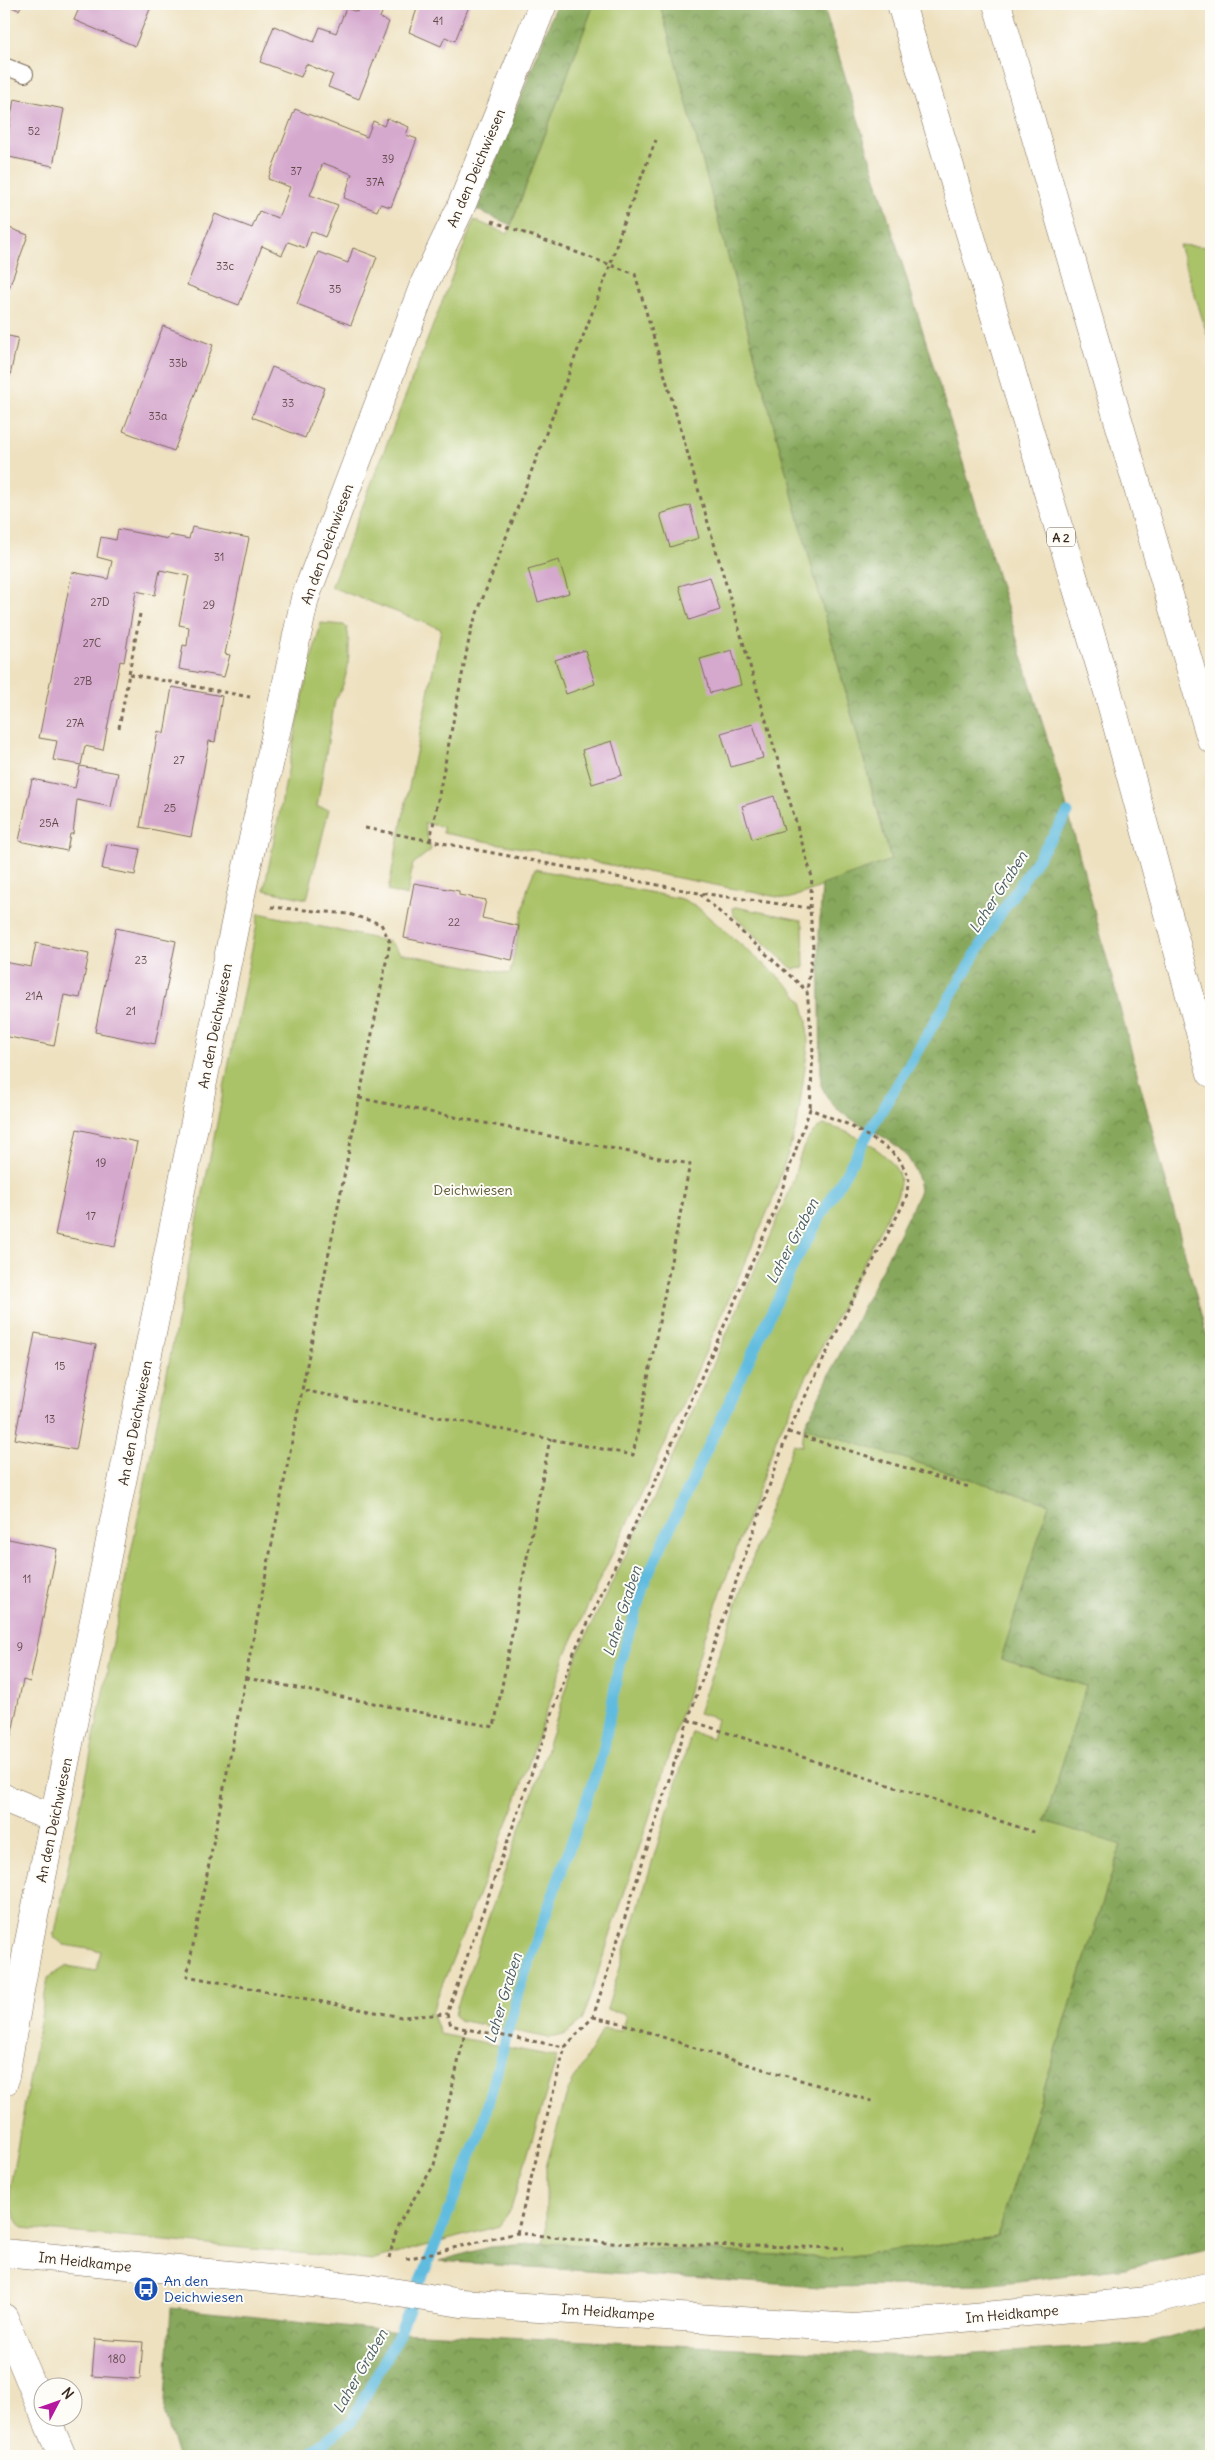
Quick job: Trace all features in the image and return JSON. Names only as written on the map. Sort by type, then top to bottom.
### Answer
[{"type":"main road","name":"An den Deichwiesen","points":[[4,2082],[26,1951],[55,1819],[240,904],[305,598],[425,282],[460,208],[543,4]]},
{"type":"main road","name":"A 2","points":[[901,4],[1108,692],[1211,1073]]},
{"type":"main road","points":[[997,4],[1211,739]]},
{"type":"main road","points":[[4,1798],[55,1819]]},
{"type":"main road","name":"Im Heidkampe","points":[[4,2253],[374,2289],[461,2303],[854,2328],[1147,2301],[1211,2286]]},
{"type":"main road","points":[[4,2318],[32,2385]]},
{"type":"main road","points":[[50,2428],[62,2456]]},
{"type":"lane","points":[[4,66],[25,74]]},
{"type":"path","points":[[430,841],[471,629],[610,266],[623,224],[656,140]]},
{"type":"path","points":[[460,208],[635,274],[812,877],[810,908],[813,948],[807,991],[813,1051],[810,1109],[773,1215],[654,1484],[574,1652],[446,2014],[451,2024],[466,2029],[566,2047]]},
{"type":"path","points":[[119,728],[140,614]]},
{"type":"path","points":[[129,674],[282,703]]},
{"type":"path","points":[[365,828],[700,893],[810,908]]},
{"type":"path","points":[[700,893],[807,991]]},
{"type":"path","points":[[240,904],[349,914],[382,924],[390,942],[187,1976],[401,2017],[446,2014]]},
{"type":"path","points":[[302,1390],[633,1455],[690,1164],[359,1098]]},
{"type":"path","points":[[517,2233],[566,2047],[593,2017],[688,1720],[788,1432],[849,1307],[906,1199],[910,1178],[900,1160],[886,1147],[847,1124],[810,1109]]},
{"type":"path","points":[[788,1432],[969,1487]]},
{"type":"path","points":[[246,1678],[494,1727],[550,1439]]},
{"type":"path","points":[[688,1720],[1037,1833]]},
{"type":"path","points":[[593,2017],[621,2023],[716,2055],[875,2102]]},
{"type":"path","points":[[387,2263],[398,2225],[434,2165],[466,2029]]},
{"type":"path","points":[[418,2256],[517,2233],[608,2243],[844,2248]]},
{"type":"green space","points":[[557,4],[594,4],[511,225],[477,210]]},
{"type":"green space","points":[[594,4],[660,4],[891,861],[788,899],[443,833],[443,827],[424,823],[431,850],[413,864],[407,896],[388,891],[441,629],[331,587],[474,220],[508,234]]},
{"type":"green space","points":[[660,4],[823,4],[1058,774],[1211,1352],[1211,2248],[1126,2268],[985,2285],[820,2287],[439,2261],[489,2247],[543,2243],[834,2258],[997,2237],[1121,1845],[1045,1821],[1086,1686],[1001,1659],[1049,1504],[804,1427],[920,1191],[916,1173],[908,1158],[887,1139],[846,1116],[833,1105],[821,1085],[819,933],[822,885],[891,860]]},
{"type":"green space","points":[[1179,245],[1211,247],[1211,346]]},
{"type":"green space","points":[[321,623],[344,625],[347,628],[349,656],[343,685],[335,700],[317,807],[329,809],[307,899],[264,890],[307,676]]},
{"type":"green space","name":"Deichwiesen","points":[[535,869],[682,899],[696,906],[791,988],[802,1002],[807,1020],[808,1046],[797,1125],[773,1199],[652,1473],[566,1654],[516,1801],[431,2013],[440,2034],[557,2057],[511,2209],[499,2226],[374,2260],[23,2228],[14,2213],[11,2203],[10,2186],[48,1978],[67,1966],[96,1971],[101,1951],[64,1945],[54,1937],[259,913],[390,942],[400,953],[510,974],[528,886]]},
{"type":"green space","points":[[736,907],[801,920],[803,925],[804,968],[793,969],[733,915],[732,908]]},
{"type":"green space","points":[[823,1125],[843,1131],[866,1142],[886,1157],[899,1176],[899,1191],[778,1434],[704,1639],[652,1809],[582,2021],[566,2034],[550,2038],[458,2020],[454,2015],[534,1789],[578,1652],[660,1485],[790,1190],[805,1144],[816,1130]]},
{"type":"green space","points":[[804,1427],[1050,1504],[1001,1659],[1086,1686],[1045,1821],[1121,1844],[997,2237],[834,2258],[543,2243],[546,2231],[546,2167],[568,2090],[603,2029],[621,2031],[626,2015],[607,2009],[692,1732],[712,1739],[717,1719],[698,1713],[793,1444],[802,1446]]},
{"type":"green space","points":[[171,2308],[400,2332],[926,2357],[1144,2344],[1211,2325],[1211,2456],[960,2456],[950,2453],[946,2456],[177,2456],[164,2415]]},
{"type":"building","points":[[4,4],[22,4],[19,10]]},
{"type":"building","points":[[81,4],[152,4],[135,46],[74,20]]},
{"type":"building","points":[[361,4],[385,4],[380,18],[389,22],[359,99],[328,87],[333,75],[306,64],[301,77],[260,62],[274,26],[314,42],[320,27],[336,33],[346,8],[357,12]]},
{"type":"building","points":[[404,4],[470,4],[455,41],[445,37],[441,46],[409,32],[417,9]]},
{"type":"building","points":[[14,99],[64,109],[53,166],[4,156]]},
{"type":"building","points":[[295,109],[367,137],[373,121],[384,126],[387,118],[409,127],[406,135],[417,139],[391,207],[380,204],[377,211],[344,198],[352,174],[323,163],[310,195],[338,205],[325,237],[311,231],[305,248],[288,242],[282,255],[262,246],[239,305],[187,285],[215,214],[252,228],[259,211],[278,218],[290,187],[268,179]]},
{"type":"building","points":[[4,226],[28,235],[9,288],[4,286]]},
{"type":"building","points":[[353,248],[377,257],[351,325],[297,304],[318,252],[348,263]]},
{"type":"building","points":[[163,326],[213,345],[174,451],[123,431]]},
{"type":"building","points":[[4,335],[18,338],[7,390],[4,389]]},
{"type":"building","points":[[272,367],[325,388],[305,438],[252,417]]},
{"type":"building","points":[[690,505],[699,538],[670,547],[660,514]]},
{"type":"building","points":[[192,527],[249,538],[225,654],[230,655],[224,677],[179,669],[183,645],[187,646],[189,627],[179,625],[189,576],[160,570],[155,595],[136,591],[124,662],[120,661],[103,750],[85,746],[81,765],[53,760],[57,741],[39,738],[72,572],[108,579],[112,561],[97,557],[101,537],[116,540],[118,529],[168,539],[169,535],[189,539]]},
{"type":"building","points":[[559,560],[569,593],[538,602],[528,569]]},
{"type":"building","points":[[710,577],[720,610],[689,620],[679,586]]},
{"type":"building","points":[[585,650],[595,684],[566,694],[555,660]]},
{"type":"building","points":[[732,650],[741,685],[710,693],[700,659]]},
{"type":"building","points":[[172,687],[222,696],[215,742],[209,741],[191,837],[140,827],[158,731],[164,734]]},
{"type":"building","points":[[753,724],[763,758],[731,767],[721,733]]},
{"type":"building","points":[[612,741],[622,775],[592,784],[582,750]]},
{"type":"building","points":[[80,766],[118,773],[111,807],[77,800],[73,834],[70,834],[67,851],[19,841],[32,779],[75,788]]},
{"type":"building","points":[[774,796],[784,830],[752,839],[742,806]]},
{"type":"building","points":[[107,844],[140,849],[135,875],[102,869]]},
{"type":"building","points":[[414,883],[459,891],[459,895],[486,900],[482,918],[519,926],[512,960],[404,938]]},
{"type":"building","points":[[116,928],[176,941],[155,1044],[95,1032]]},
{"type":"building","points":[[36,943],[89,954],[80,998],[64,995],[54,1046],[4,1036],[4,962],[31,967]]},
{"type":"building","points":[[77,1129],[137,1142],[115,1247],[55,1235]]},
{"type":"building","points":[[35,1333],[96,1345],[76,1450],[15,1439]]},
{"type":"building","points":[[4,1538],[57,1549],[30,1682],[23,1680],[11,1737],[4,1736]]},
{"type":"building","points":[[95,2339],[143,2342],[140,2379],[92,2376]]},
{"type":"waterway","name":"Laher Graben","points":[[306,2456],[351,2422],[400,2332],[479,2137],[518,1993],[603,1753],[619,1665],[645,1581],[797,1258],[876,1120],[995,922],[1068,813]]},
{"type":"place","name":"An den Deichwiesen","points":[[146,2289]]}]
